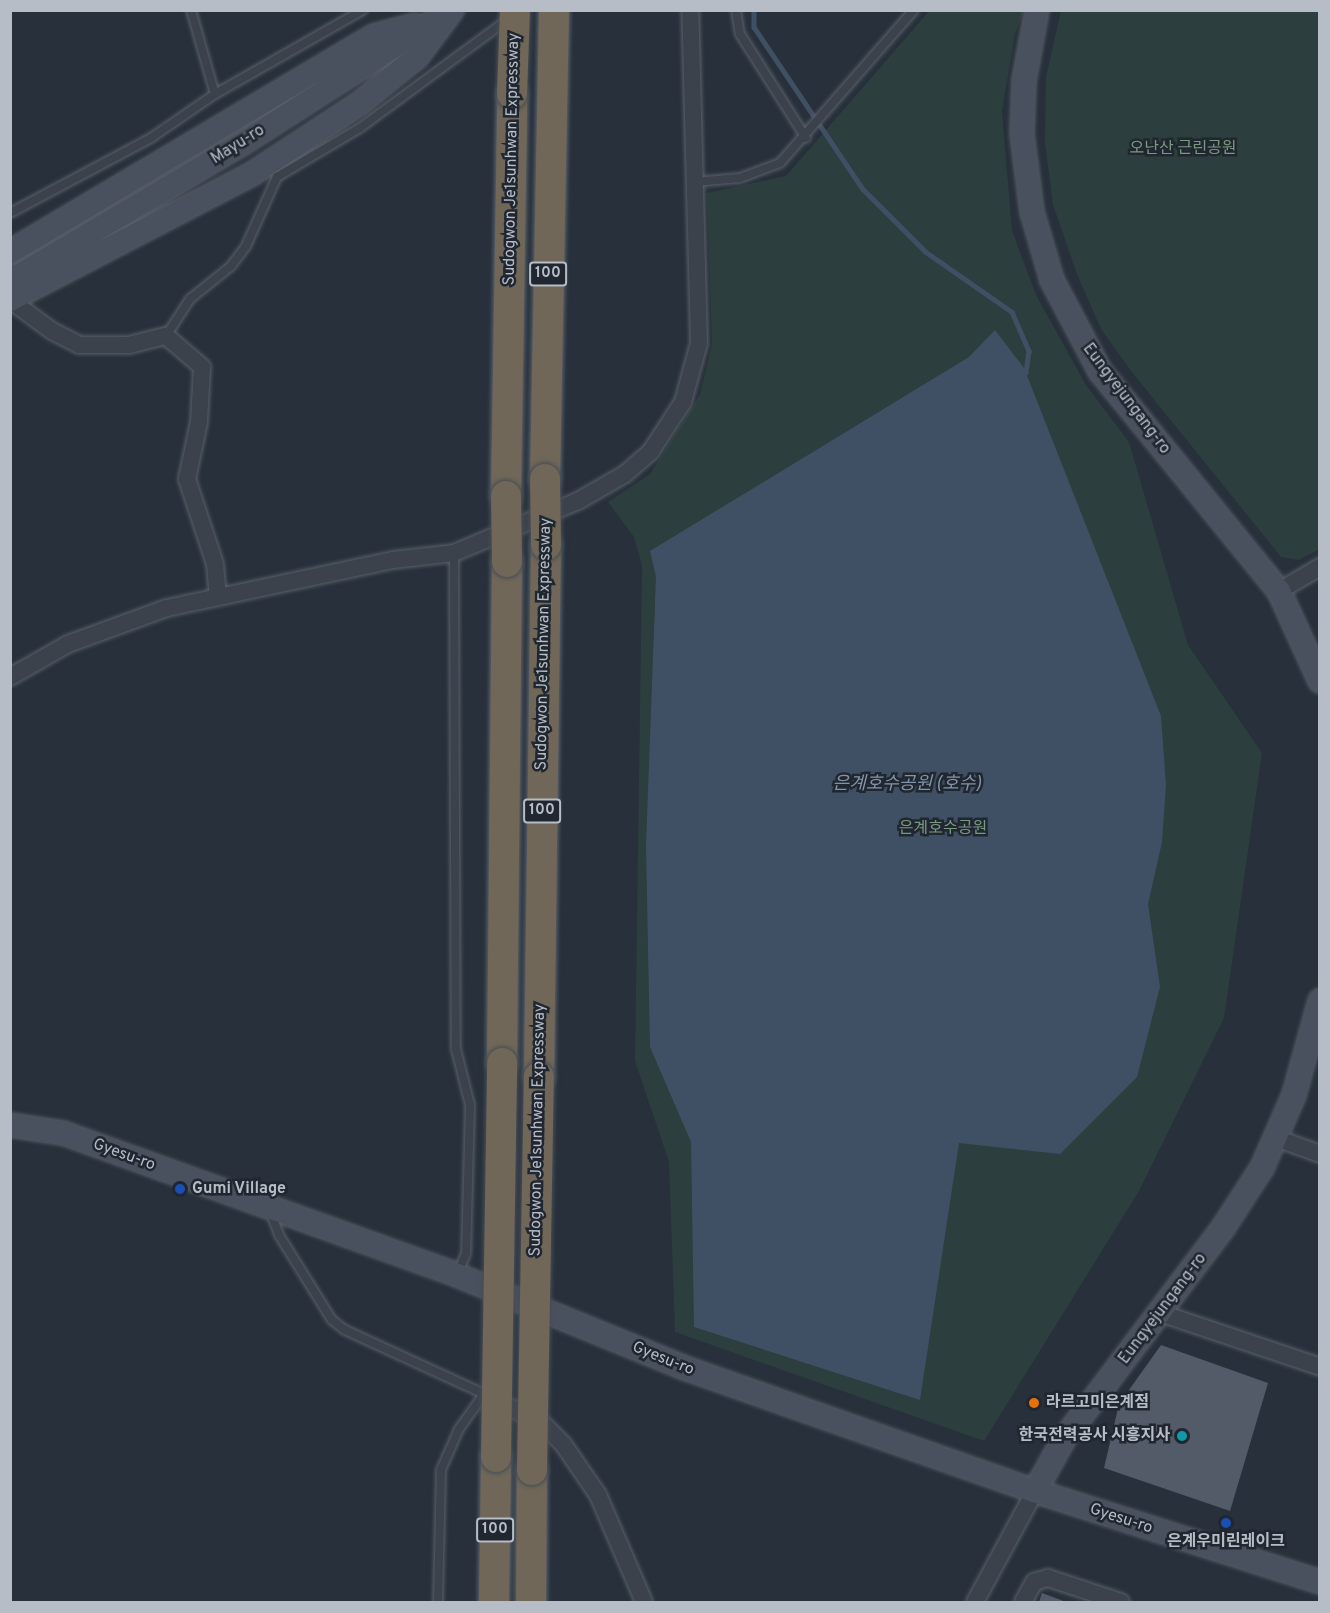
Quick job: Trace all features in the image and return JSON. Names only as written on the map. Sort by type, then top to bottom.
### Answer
[{"type":"highway","name":"Sudogwon Je1sunhwan Expressway","points":[[492,1597],[502,1063],[506,496],[515,10]]},
{"type":"highway","name":"Sudogwon Je1sunhwan Expressway","points":[[531,1602],[546,545],[545,479],[554,10]]},
{"type":"street","points":[[10,677],[68,644],[167,608],[393,560],[454,553],[578,501],[625,474],[651,451],[682,402],[699,343],[690,10]]},
{"type":"street","name":"Eungyejungang-ro","points":[[1037,10],[1024,81],[1022,134],[1032,212],[1056,289],[1100,371],[1279,591],[1320,681]]},
{"type":"street","points":[[13,305],[172,220],[261,168],[360,103],[417,57],[445,14]]},
{"type":"street","points":[[10,252],[374,36],[445,14]]},
{"type":"street","name":"Mayu-ro","points":[[17,278],[242,144],[445,14]]},
{"type":"street","points":[[13,305],[79,345],[129,345],[166,336],[202,367],[199,422],[187,479],[215,564],[218,597]]},
{"type":"street","points":[[1279,591],[1320,567]]},
{"type":"street","name":"Eungyejungang-ro","points":[[975,1602],[1064,1439],[1249,1191],[1276,1138],[1306,1056],[1320,1001]]},
{"type":"street","name":"Gyesu-ro","points":[[10,1125],[63,1133],[457,1275],[682,1367],[1035,1491],[1320,1582]]},
{"type":"street","points":[[1276,1138],[1320,1154]]},
{"type":"street","points":[[1160,1313],[1320,1367]]},
{"type":"street","points":[[484,1394],[543,1424],[563,1444],[598,1495],[644,1602]]},
{"type":"street","points":[[1023,1602],[1034,1582],[1048,1578],[1121,1602]]},
{"type":"lane","points":[[191,10],[215,94]]},
{"type":"lane","points":[[10,213],[151,138],[215,94],[363,10]]},
{"type":"lane","points":[[166,336],[190,299],[231,266],[246,246],[277,177],[360,128],[522,10]]},
{"type":"lane","points":[[736,10],[744,42],[808,136]]},
{"type":"lane","points":[[694,182],[740,178],[780,163],[808,136],[914,10]]},
{"type":"lane","points":[[454,553],[456,1049],[470,1105],[466,1254],[457,1275]]},
{"type":"lane","points":[[268,1206],[279,1235],[332,1320],[345,1330],[484,1394],[459,1429],[441,1470],[438,1602]]},
{"type":"green space","name":"은계호수공원 (호수)","points":[[929,11],[1024,11],[1015,34],[1002,111],[1012,231],[1036,295],[1086,385],[1129,442],[1188,645],[1262,753],[1224,1018],[1139,1191],[984,1441],[675,1332],[669,1162],[635,1061],[642,565],[634,537],[608,502],[650,474],[700,394],[712,344],[707,193],[786,176]]},
{"type":"green space","name":"오난산 근린공원","points":[[1061,11],[1319,11],[1320,549],[1299,560],[1281,557],[1131,371],[1101,329],[1078,277],[1053,205],[1045,143],[1046,77]]},
{"type":"water","name":"은계호수공원 (호수)","points":[[995,330],[1024,368],[1161,716],[1166,785],[1162,842],[1148,904],[1160,987],[1137,1077],[1060,1154],[959,1143],[920,1400],[694,1327],[691,1142],[650,1047],[646,845],[656,577],[650,551],[969,357]]},
{"type":"building","name":"한국전력공사 시흥지사","points":[[1161,1345],[1268,1383],[1230,1511],[1104,1468],[1119,1404]]},
{"type":"building","points":[[1042,1593],[1061,1600],[1065,1602],[1039,1602]]},
{"type":"waterway","points":[[754,10],[754,27],[863,189],[926,252],[1012,312],[1029,351],[1026,373]]},
{"type":"place","name":"Gumi Village","points":[[180,1189]]},
{"type":"place","name":"라르고미은계점","points":[[1034,1403]]},
{"type":"place","name":"한국전력공사 시흥지사","points":[[1182,1436]]},
{"type":"place","name":"은계우미린레이크","points":[[1226,1523]]},
{"type":"park label","name":"은계호수공원","points":[[943,829]]}]
